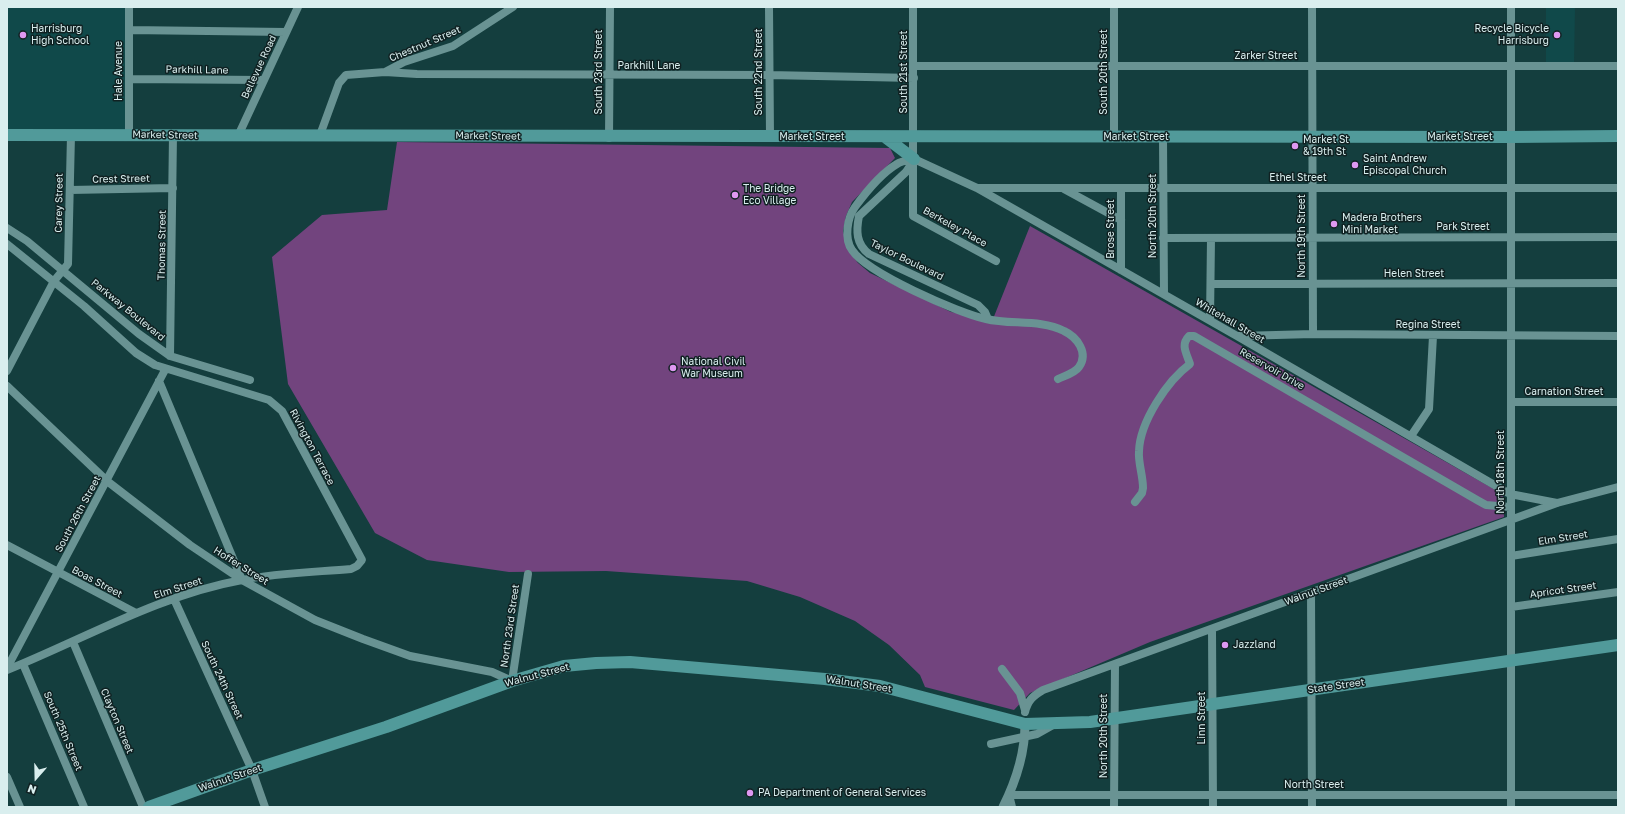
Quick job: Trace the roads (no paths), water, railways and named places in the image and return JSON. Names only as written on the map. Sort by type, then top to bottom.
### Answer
[{"type":"main road","name":"Market Street","points":[[7,135],[129,134],[173,136],[320,135],[609,138],[1511,138],[1618,136]]},
{"type":"main road","points":[[886,137],[914,159]]},
{"type":"main road","name":"State Street","points":[[1025,724],[1053,725],[1090,722],[1618,645]]},
{"type":"main road","name":"Walnut Street","points":[[150,807],[252,770],[386,726],[512,681],[564,666],[630,662],[825,679],[880,686],[1025,724]]},
{"type":"street","name":"Hale Avenue","points":[[129,7],[129,134]]},
{"type":"street","name":"Bellevue Road","points":[[238,136],[298,7]]},
{"type":"street","points":[[493,21],[502,7]]},
{"type":"street","name":"Chestnut Street","points":[[320,135],[339,83],[346,75],[385,72],[404,62],[453,46],[513,7]]},
{"type":"street","name":"South 23rd Street","points":[[609,138],[610,7]]},
{"type":"street","name":"South 22nd Street","points":[[769,7],[770,137]]},
{"type":"street","name":"South 21st Street","points":[[913,7],[914,137]]},
{"type":"street","name":"South 20th Street","points":[[1114,7],[1114,137]]},
{"type":"street","name":"North 19th Street","points":[[1312,7],[1313,334]]},
{"type":"street","name":"North 18th Street","points":[[1511,7],[1511,807]]},
{"type":"street","points":[[129,30],[286,32]]},
{"type":"street","name":"Zarker Street","points":[[914,66],[1618,66]]},
{"type":"street","name":"Parkhill Lane","points":[[385,72],[609,76],[769,75],[914,78]]},
{"type":"street","name":"Parkhill Lane","points":[[130,79],[264,80]]},
{"type":"street","name":"Carey Street","points":[[64,271],[68,264],[72,135]]},
{"type":"street","name":"Thomas Street","points":[[170,356],[173,136]]},
{"type":"street","points":[[914,137],[914,159]]},
{"type":"street","name":"North 20th Street","points":[[1163,137],[1164,294]]},
{"type":"street","name":"Whitehall Street","points":[[914,159],[931,165],[977,188],[1210,320],[1510,494],[1557,503]]},
{"type":"street","name":"Berkeley Place","points":[[914,159],[913,216],[996,260]]},
{"type":"street","name":"Taylor Boulevard","points":[[914,159],[898,163],[878,179],[852,212],[847,229],[851,250],[866,264],[886,276],[954,308],[988,320],[1045,326],[1063,330],[1074,337],[1082,349],[1082,361],[1078,368],[1058,379]]},
{"type":"street","name":"Taylor Boulevard","points":[[914,159],[906,172],[859,216],[857,236],[862,248],[869,254],[978,305],[985,312],[988,320]]},
{"type":"street","name":"Crest Street","points":[[70,190],[173,188]]},
{"type":"street","name":"Ethel Street","points":[[977,188],[1618,188]]},
{"type":"street","points":[[1062,188],[1121,220]]},
{"type":"street","name":"Brose Street","points":[[1121,188],[1121,270]]},
{"type":"street","name":"Parkway Boulevard","points":[[7,228],[27,241],[139,334],[170,356],[250,380]]},
{"type":"street","name":"Park Street","points":[[1163,238],[1618,237]]},
{"type":"street","points":[[1210,320],[1211,238]]},
{"type":"street","points":[[7,244],[54,282],[136,353],[165,370]]},
{"type":"street","points":[[7,371],[54,282],[64,271]]},
{"type":"street","name":"Helen Street","points":[[1211,284],[1618,283]]},
{"type":"street","name":"Regina Street","points":[[1237,336],[1313,334],[1433,336],[1618,336]]},
{"type":"street","name":"Reservoir Drive","points":[[1135,502],[1142,493],[1143,488],[1139,451],[1141,437],[1153,409],[1179,372],[1190,364],[1184,346],[1185,340],[1189,336],[1194,336],[1486,505],[1510,507]]},
{"type":"street","points":[[1411,436],[1429,409],[1433,336]]},
{"type":"street","name":"South 26th Street","points":[[7,669],[165,370]]},
{"type":"street","name":"Rivington Terrace","points":[[165,370],[269,400],[276,404],[282,412],[362,560]]},
{"type":"street","points":[[159,381],[242,580]]},
{"type":"street","name":"Hoffer Street","points":[[7,386],[107,481],[190,545],[242,580],[315,620],[363,639],[410,656],[492,672],[512,681]]},
{"type":"street","name":"Carnation Street","points":[[1511,402],[1618,402]]},
{"type":"street","name":"Walnut Street","points":[[1025,712],[1027,704],[1033,696],[1043,690],[1557,503],[1618,487]]},
{"type":"street","name":"Elm Street","points":[[1511,556],[1618,539]]},
{"type":"street","name":"Boas Street","points":[[7,545],[136,614]]},
{"type":"street","name":"Elm Street","points":[[7,669],[23,664],[136,614],[174,599],[242,580],[351,569],[358,566],[362,560]]},
{"type":"street","name":"North 23rd Street","points":[[512,681],[528,574]]},
{"type":"street","name":"Apricot Street","points":[[1511,607],[1618,592]]},
{"type":"street","points":[[1311,593],[1312,807]]},
{"type":"street","name":"South 24th Street","points":[[174,599],[252,770],[265,807]]},
{"type":"street","name":"Linn Street","points":[[1212,629],[1213,807]]},
{"type":"street","name":"Clayton Street","points":[[73,642],[143,807]]},
{"type":"street","name":"South 25th Street","points":[[23,664],[84,807]]},
{"type":"street","name":"North 20th Street","points":[[1114,664],[1114,807]]},
{"type":"street","points":[[1002,668],[1020,693],[1025,712],[1024,748],[1004,807]]},
{"type":"street","name":"State Street","points":[[991,744],[1037,734],[1053,725]]},
{"type":"street","points":[[7,777],[20,807]]},
{"type":"street","points":[[1009,795],[1012,807]]},
{"type":"street","name":"North Street","points":[[1009,795],[1618,795]]},
{"type":"place","name":"Harrisburg High School","points":[[23,35]]},
{"type":"place","name":"Recycle Bicycle Harrisburg","points":[[1557,35]]},
{"type":"place","name":"Market St & 19th St","points":[[1295,146]]},
{"type":"place","name":"Saint Andrew Episcopal Church","points":[[1355,165]]},
{"type":"place","name":"The Bridge Eco Village","points":[[735,195]]},
{"type":"place","name":"Madera Brothers Mini Market","points":[[1334,224]]},
{"type":"place","name":"National Civil War Museum","points":[[673,368]]},
{"type":"place","name":"Jazzland","points":[[1225,645]]},
{"type":"place","name":"PA Department of General Services","points":[[750,793]]}]
